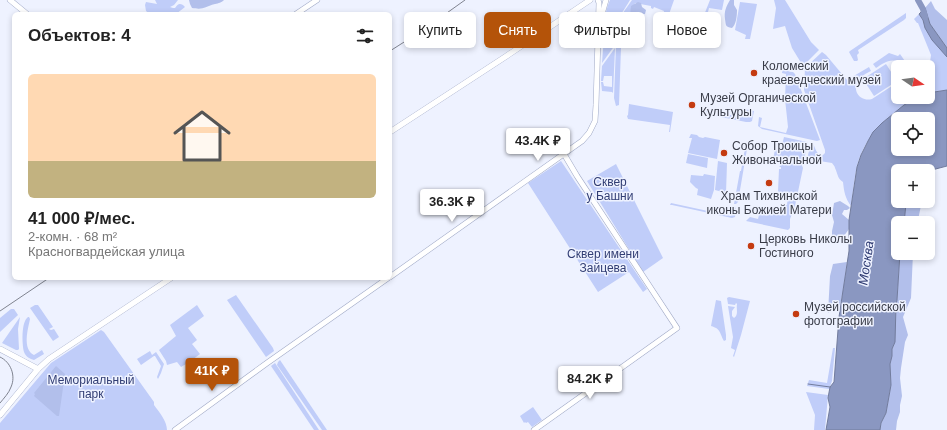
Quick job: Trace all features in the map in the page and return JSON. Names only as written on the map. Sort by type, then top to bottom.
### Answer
[{"type":"main road","points":[[392,131],[506,57],[590,0]]},
{"type":"main road","points":[[0,415],[38,369],[57,354],[168,280]]},
{"type":"main road","points":[[0,348],[38,369]]},
{"type":"street","points":[[10,0],[25,12]]},
{"type":"street","points":[[299,12],[317,0]]},
{"type":"street","points":[[598,0],[599,12]]},
{"type":"street","points":[[603,12],[606,0]]},
{"type":"street","points":[[392,275],[582,141],[589,133],[594,121],[596,105],[598,48]]},
{"type":"street","points":[[534,430],[677,328],[589,195],[564,154]]},
{"type":"street","points":[[175,430],[385,280]]},
{"type":"green space","points":[[155,0],[178,0],[170,7],[175,8],[180,4],[185,7],[179,12],[146,11],[146,2],[157,4]]},
{"type":"green space","points":[[610,0],[630,0],[622,12],[606,12]]},
{"type":"green space","points":[[632,0],[674,0],[670,12],[664,12],[654,7],[653,9],[651,6],[635,3],[633,12],[624,12]]},
{"type":"green space","points":[[710,0],[724,0],[722,10],[709,8],[708,12],[705,12]]},
{"type":"green space","points":[[774,0],[785,0],[811,42],[819,50],[803,66],[792,48],[785,26],[773,29],[776,8]]},
{"type":"green space","points":[[740,2],[757,4],[750,39],[745,39],[746,35],[735,30]]},
{"type":"green space","points":[[906,13],[906,18],[904,20],[858,50],[858,60],[854,61],[849,52],[850,51]]},
{"type":"green space","points":[[919,14],[923,20],[925,28],[947,57],[947,90],[935,92],[935,60],[930,60],[931,55],[918,23],[914,19]]},
{"type":"green space","points":[[603,48],[613,48],[602,63]]},
{"type":"green space","points":[[615,48],[613,93],[602,91],[601,82],[603,82],[604,86],[612,87],[612,76],[604,76],[603,81],[601,81],[602,66]]},
{"type":"green space","points":[[616,48],[621,48],[619,105],[616,106],[614,98]]},
{"type":"green space","points":[[822,52],[847,80],[869,67],[871,71],[860,78],[856,85],[858,95],[864,99],[872,99],[891,87],[891,104],[907,104],[895,112],[891,112],[891,115],[880,125],[866,144],[857,166],[851,206],[845,194],[843,182],[832,163],[807,159],[811,143],[813,143],[816,151],[822,156],[825,153],[825,150],[804,90],[805,68]]},
{"type":"green space","points":[[889,53],[898,56],[900,54],[904,60],[891,60],[876,68],[873,64]]},
{"type":"green space","points":[[886,64],[891,72],[891,85],[874,96],[863,79]]},
{"type":"green space","points":[[782,70],[793,72],[795,74],[820,140],[817,141],[762,129],[758,126],[759,117],[762,118],[760,127],[786,133],[788,127],[785,99],[786,74],[782,73]]},
{"type":"green space","points":[[629,104],[673,112],[670,132],[670,125],[628,119]]},
{"type":"green space","points":[[738,108],[754,111],[752,121],[746,122],[701,113],[702,109],[735,116]]},
{"type":"green space","points":[[691,134],[703,138],[705,137],[720,140],[717,159],[688,153],[692,138],[689,138]]},
{"type":"green space","points":[[784,137],[808,143],[804,159],[801,161],[803,168],[795,206],[790,219],[790,228],[788,230],[746,221],[750,217],[758,219],[760,211],[757,210],[758,208],[771,207],[774,211],[778,208],[778,211],[784,212],[785,205],[787,205],[788,195],[778,191],[779,169],[781,169],[781,167],[779,167],[784,162],[773,159],[775,150],[783,151],[784,146],[782,145]]},
{"type":"green space","points":[[745,149],[747,149],[738,202],[734,204],[740,171]]},
{"type":"green space","points":[[688,154],[708,158],[707,168],[686,163]]},
{"type":"green space","name":"Сквер имени Зайцева","points":[[561,161],[647,289],[643,292],[629,272],[598,292],[528,183]]},
{"type":"green space","points":[[718,161],[727,163],[726,193],[715,190]]},
{"type":"green space","name":"Сквер у Башни","points":[[616,164],[663,258],[643,272],[587,181]]},
{"type":"green space","points":[[704,174],[715,176],[714,190],[711,199],[697,195],[698,189],[690,182],[691,175],[703,176]]},
{"type":"green space","points":[[671,203],[731,216],[733,210],[728,209],[729,206],[735,207],[735,217],[732,218],[670,205]]},
{"type":"green space","points":[[236,295],[273,348],[274,351],[266,357],[227,300]]},
{"type":"green space","points":[[729,297],[750,301],[734,357],[735,350],[731,348],[733,337],[728,306],[735,307],[732,311],[732,316],[734,318],[737,314],[737,304],[728,304],[727,298]]},
{"type":"green space","points":[[716,300],[721,301],[726,335],[726,340],[724,341],[718,330],[711,326]]},
{"type":"green space","points":[[38,305],[53,327],[49,329],[54,329],[59,337],[53,341],[30,308]]},
{"type":"green space","points":[[197,305],[204,316],[188,328],[197,340],[192,344],[200,354],[192,360],[189,359],[186,361],[186,364],[181,367],[177,362],[167,365],[159,350],[176,336],[170,325]]},
{"type":"green space","points":[[11,309],[14,309],[18,315],[0,332],[0,318]]},
{"type":"green space","points":[[20,317],[18,329],[19,349],[16,350],[2,343]]},
{"type":"green space","points":[[28,317],[30,319],[27,333],[28,348],[34,355],[42,350],[44,354],[34,360],[27,356],[23,348],[23,328]]},
{"type":"green space","name":"Мемориальный парк","points":[[101,330],[104,332],[154,402],[154,405],[164,420],[167,430],[0,430],[0,423],[51,363]]},
{"type":"green space","points":[[833,348],[835,348],[832,381],[829,389],[807,386],[809,380],[827,383]]},
{"type":"green space","points":[[150,351],[152,355],[156,352],[164,364],[158,379],[157,377],[161,366],[155,356],[141,365],[137,359]]},
{"type":"green space","points":[[280,360],[327,430],[322,430],[277,365]]},
{"type":"green space","points":[[275,363],[319,430],[314,430],[271,366]]},
{"type":"green space","points":[[806,392],[828,395],[825,430],[814,430],[815,415]]},
{"type":"green space","points":[[533,407],[542,420],[532,427],[528,422],[524,423],[520,416]]},
{"type":"shaded area","points":[[189,0],[224,0],[220,3],[199,9],[192,8]]},
{"type":"shaded area","points":[[730,0],[734,0],[734,5],[737,10],[735,23],[732,28],[726,25],[725,16]]},
{"type":"shaded area","points":[[931,1],[935,9],[947,20],[947,48],[930,24],[925,8]]},
{"type":"shaded area","points":[[638,2],[641,3],[642,7],[646,10],[645,14],[645,12],[630,12],[631,6]]},
{"type":"shaded area","points":[[840,201],[850,208],[844,210],[842,214],[849,220],[849,229],[841,240],[839,240],[832,236],[834,222],[832,215],[834,203]]},
{"type":"shaded area","points":[[906,208],[920,208],[919,216],[905,216]]},
{"type":"shaded area","points":[[900,260],[913,260],[911,298],[903,317],[908,335],[905,342],[901,368],[900,378],[902,396],[900,412],[896,430],[880,430],[881,423],[886,413],[891,385],[890,364],[894,345]]},
{"type":"shaded area","points":[[847,262],[840,305],[837,305],[828,313],[830,276],[833,264]]},
{"type":"shaded area","points":[[229,365],[232,371],[237,375],[235,380],[226,383],[222,373],[222,367]]},
{"type":"shaded area","points":[[56,366],[65,374],[59,416],[57,416],[34,396],[34,393]]},
{"type":"water","points":[[925,8],[930,24],[947,48],[947,57],[932,40],[925,28],[923,20],[919,14]]},
{"type":"water","name":"Москва","points":[[947,90],[947,166],[935,169],[935,164],[891,164],[891,208],[906,208],[905,216],[891,216],[891,260],[900,260],[895,342],[892,349],[890,364],[891,385],[886,413],[881,423],[880,430],[826,430],[830,407],[828,398],[830,387],[834,382],[839,317],[849,251],[849,220],[857,167],[861,155],[873,132],[891,116],[891,156],[935,156],[935,112],[895,112],[904,105],[935,104],[935,92]]},
{"type":"waterway","points":[[918,0],[925,17]]},
{"type":"waterway","points":[[808,384],[830,387]]},
{"type":"tram line","points":[[392,50],[465,0]]},
{"type":"tram line","points":[[0,311],[46,280]]},
{"type":"tram line","points":[[0,357],[7,362],[13,374],[10,389],[0,403]]},
{"type":"place","name":"Коломеский краеведческий музей","points":[[754,73]]},
{"type":"place","name":"Музей Органической Культуры","points":[[692,105]]},
{"type":"place","name":"Собор Троицы Живоначальной","points":[[724,153]]},
{"type":"place","name":"Храм Тихвинской иконы Божией Матери","points":[[769,183]]},
{"type":"place","name":"Церковь Николы Гостиного","points":[[751,246]]},
{"type":"place","name":"Музей российской фотографии","points":[[796,314]]}]
